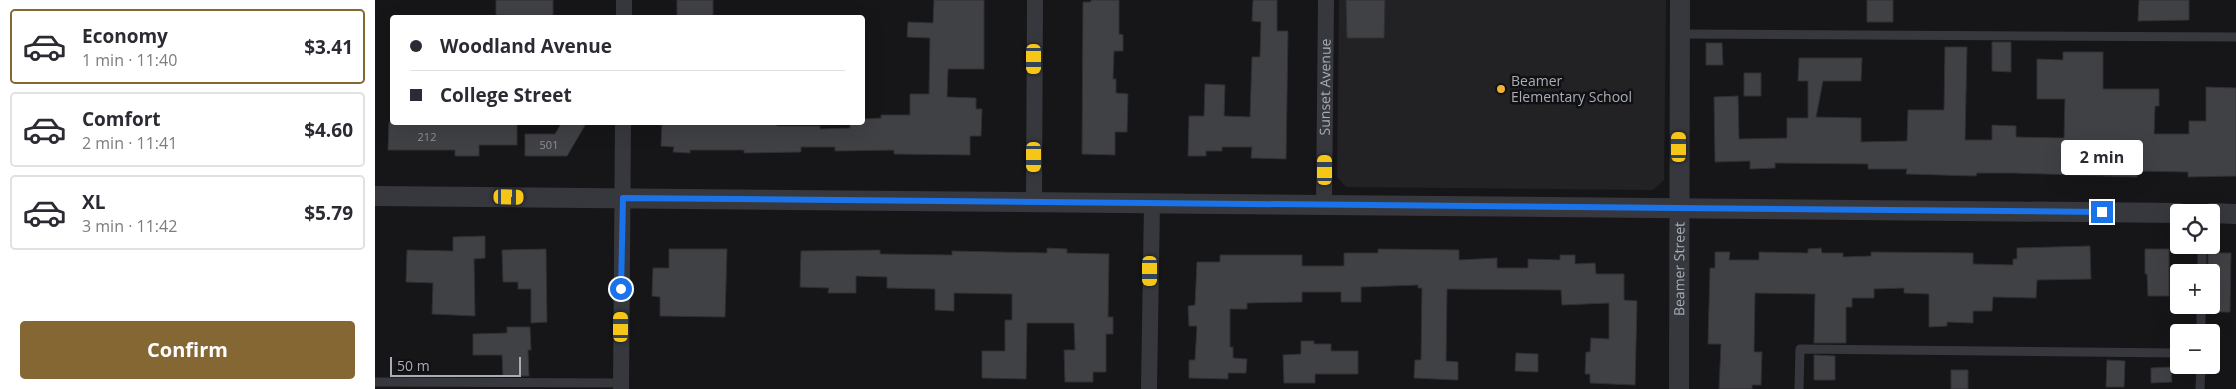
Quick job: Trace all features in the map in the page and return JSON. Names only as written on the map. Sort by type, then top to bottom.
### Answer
[{"type":"street","points":[[624,0],[624,15]]},
{"type":"street","points":[[1034,202],[1035,0]]},
{"type":"street","name":"Sunset Avenue","points":[[1324,205],[1327,0]]},
{"type":"street","name":"Beamer Street","points":[[1679,389],[1680,0]]},
{"type":"street","points":[[621,386],[623,125]]},
{"type":"street","points":[[375,196],[2170,213]]},
{"type":"street","points":[[1149,389],[1152,203]]},
{"type":"street","points":[[2220,214],[2236,214]]},
{"type":"lane","points":[[1680,34],[2236,38]]},
{"type":"lane","points":[[1799,389],[1800,349],[2170,354]]},
{"type":"lane","points":[[2200,389],[2201,374]]},
{"type":"lane","points":[[375,382],[621,386]]},
{"type":"shaded area","name":"Beamer Elementary School","points":[[1339,0],[1666,0],[1664,180],[1653,190],[1346,187],[1337,177]]},
{"type":"building","points":[[496,0],[553,0],[553,15],[496,15]]},
{"type":"building","points":[[677,0],[713,0],[713,15],[677,15]]},
{"type":"building","points":[[934,0],[984,0],[984,69],[948,69],[947,97],[976,98],[976,109],[982,109],[981,136],[970,136],[970,155],[894,154],[894,150],[835,151],[835,147],[801,147],[801,152],[744,153],[744,150],[690,150],[690,153],[673,152],[674,147],[661,146],[662,125],[777,125],[820,126],[820,129],[850,128],[850,125],[865,125],[865,119],[881,118],[881,115],[910,115],[910,94],[929,94],[930,38],[907,37],[908,22],[933,23]]},
{"type":"building","points":[[1091,0],[1119,0],[1119,34],[1123,35],[1123,51],[1114,51],[1113,79],[1116,79],[1116,93],[1128,94],[1127,132],[1115,132],[1115,155],[1082,154],[1083,2],[1091,2]]},
{"type":"building","points":[[1253,0],[1277,0],[1277,31],[1288,31],[1286,159],[1251,158],[1252,147],[1222,147],[1222,151],[1206,151],[1206,156],[1188,156],[1189,116],[1204,116],[1205,84],[1225,85],[1224,116],[1250,117],[1252,57],[1260,57],[1261,22],[1252,21]]},
{"type":"building","points":[[1346,0],[1385,0],[1384,38],[1347,38]]},
{"type":"building","points":[[1867,0],[1893,0],[1893,22],[1867,22]]},
{"type":"building","points":[[2139,0],[2189,0],[2189,20],[2138,21]]},
{"type":"building","points":[[1992,42],[2011,42],[2011,72],[1992,71]]},
{"type":"building","points":[[1706,43],[1722,43],[1723,65],[1706,65]]},
{"type":"building","points":[[1945,47],[1967,47],[1965,140],[1992,140],[1992,125],[2016,126],[2016,137],[2064,138],[2065,99],[2037,99],[2037,59],[2063,60],[2063,52],[2103,52],[2103,89],[2159,89],[2159,106],[2155,106],[2154,134],[2189,134],[2189,121],[2206,121],[2206,87],[2236,88],[2236,176],[2188,177],[2188,172],[2137,171],[2137,177],[2013,173],[1977,173],[1976,176],[1906,174],[1907,169],[1868,169],[1868,164],[1775,163],[1775,168],[1750,169],[1750,161],[1715,162],[1714,97],[1738,96],[1739,139],[1787,138],[1787,118],[1808,118],[1808,81],[1798,81],[1799,58],[1862,58],[1861,81],[1823,81],[1816,117],[1861,118],[1861,142],[1907,141],[1908,110],[1944,110]]},
{"type":"building","points":[[1744,73],[1761,73],[1761,96],[1744,96]]},
{"type":"building","points":[[389,122],[390,125],[517,125],[517,145],[479,145],[479,156],[455,156],[455,150],[388,150]]},
{"type":"building","points":[[560,125],[585,125],[567,156],[525,156],[525,134],[555,134]]},
{"type":"building","points":[[485,236],[485,258],[474,259],[475,316],[432,314],[433,283],[406,282],[407,250],[453,251],[453,237]]},
{"type":"building","points":[[2090,246],[2091,279],[2037,280],[2036,298],[1993,297],[1992,311],[1973,311],[1973,323],[1947,322],[1947,326],[1929,327],[1929,294],[1904,293],[1904,288],[1874,289],[1874,298],[1852,298],[1852,307],[1846,307],[1846,343],[1814,343],[1815,294],[1755,293],[1754,352],[1762,352],[1761,385],[1752,385],[1752,389],[1719,389],[1721,344],[1708,344],[1710,268],[1715,268],[1715,252],[1730,252],[1729,260],[1759,260],[1759,252],[1808,253],[1808,249],[1821,248],[1822,253],[1843,253],[1843,257],[1871,256],[1871,252],[1973,253],[1973,264],[2013,265],[2013,259],[2017,259],[2017,248]]},
{"type":"building","points":[[1047,248],[1067,249],[1067,253],[1109,254],[1108,317],[1113,317],[1113,334],[1106,334],[1106,372],[1093,372],[1093,382],[1065,382],[1064,350],[1075,350],[1074,323],[1027,323],[1026,379],[982,378],[982,351],[1005,351],[1005,320],[1012,320],[1012,294],[954,293],[954,311],[935,310],[935,289],[887,288],[887,277],[856,276],[856,293],[828,293],[829,288],[800,287],[801,251],[880,250],[880,254],[952,255],[952,251],[1047,253]]},
{"type":"building","points":[[546,249],[547,322],[531,323],[531,289],[518,289],[518,282],[503,282],[502,250]]},
{"type":"building","points":[[669,249],[727,249],[725,317],[660,316],[660,297],[652,296],[653,268],[669,268]]},
{"type":"building","points":[[1378,249],[1459,250],[1459,260],[1497,258],[1497,268],[1528,268],[1528,259],[1560,260],[1560,255],[1575,255],[1575,264],[1595,263],[1596,274],[1624,274],[1624,300],[1637,301],[1635,385],[1590,383],[1590,374],[1585,374],[1586,352],[1590,352],[1591,338],[1609,339],[1609,303],[1562,305],[1561,290],[1447,289],[1446,361],[1458,362],[1458,380],[1414,378],[1415,360],[1421,360],[1422,288],[1418,288],[1418,285],[1361,287],[1361,302],[1341,302],[1341,292],[1302,292],[1302,302],[1247,303],[1247,309],[1230,309],[1230,347],[1233,347],[1233,358],[1247,359],[1246,373],[1228,373],[1228,379],[1189,378],[1189,360],[1195,360],[1197,326],[1189,326],[1188,306],[1195,305],[1197,262],[1220,262],[1220,255],[1302,255],[1302,266],[1344,266],[1344,253],[1378,253]]},
{"type":"building","points":[[2145,249],[2169,249],[2169,296],[2148,296],[2147,274],[2145,274]]},
{"type":"building","points":[[2231,253],[2230,312],[2220,312],[2220,264],[2208,264],[2208,254]]},
{"type":"building","points":[[507,327],[530,327],[531,350],[528,350],[529,376],[503,376],[502,355],[473,355],[473,334],[507,333]]},
{"type":"building","points":[[1301,341],[1314,341],[1314,344],[1331,344],[1331,351],[1358,351],[1358,374],[1315,374],[1315,383],[1284,383],[1283,355],[1301,354]]},
{"type":"building","points":[[1516,353],[1538,354],[1538,372],[1515,371]]},
{"type":"building","points":[[1814,355],[1835,356],[1835,380],[1814,380]]},
{"type":"building","points":[[2107,360],[2125,361],[2124,387],[2106,387]]},
{"type":"building","points":[[2170,367],[2172,382],[2151,383],[2151,368]]},
{"type":"building","points":[[1951,370],[1968,370],[1968,389],[1951,389]]},
{"type":"place","name":"Beamer Elementary School","points":[[1501,89]]},
{"type":"route","points":[[621,289],[623,198],[2102,212]]}]
